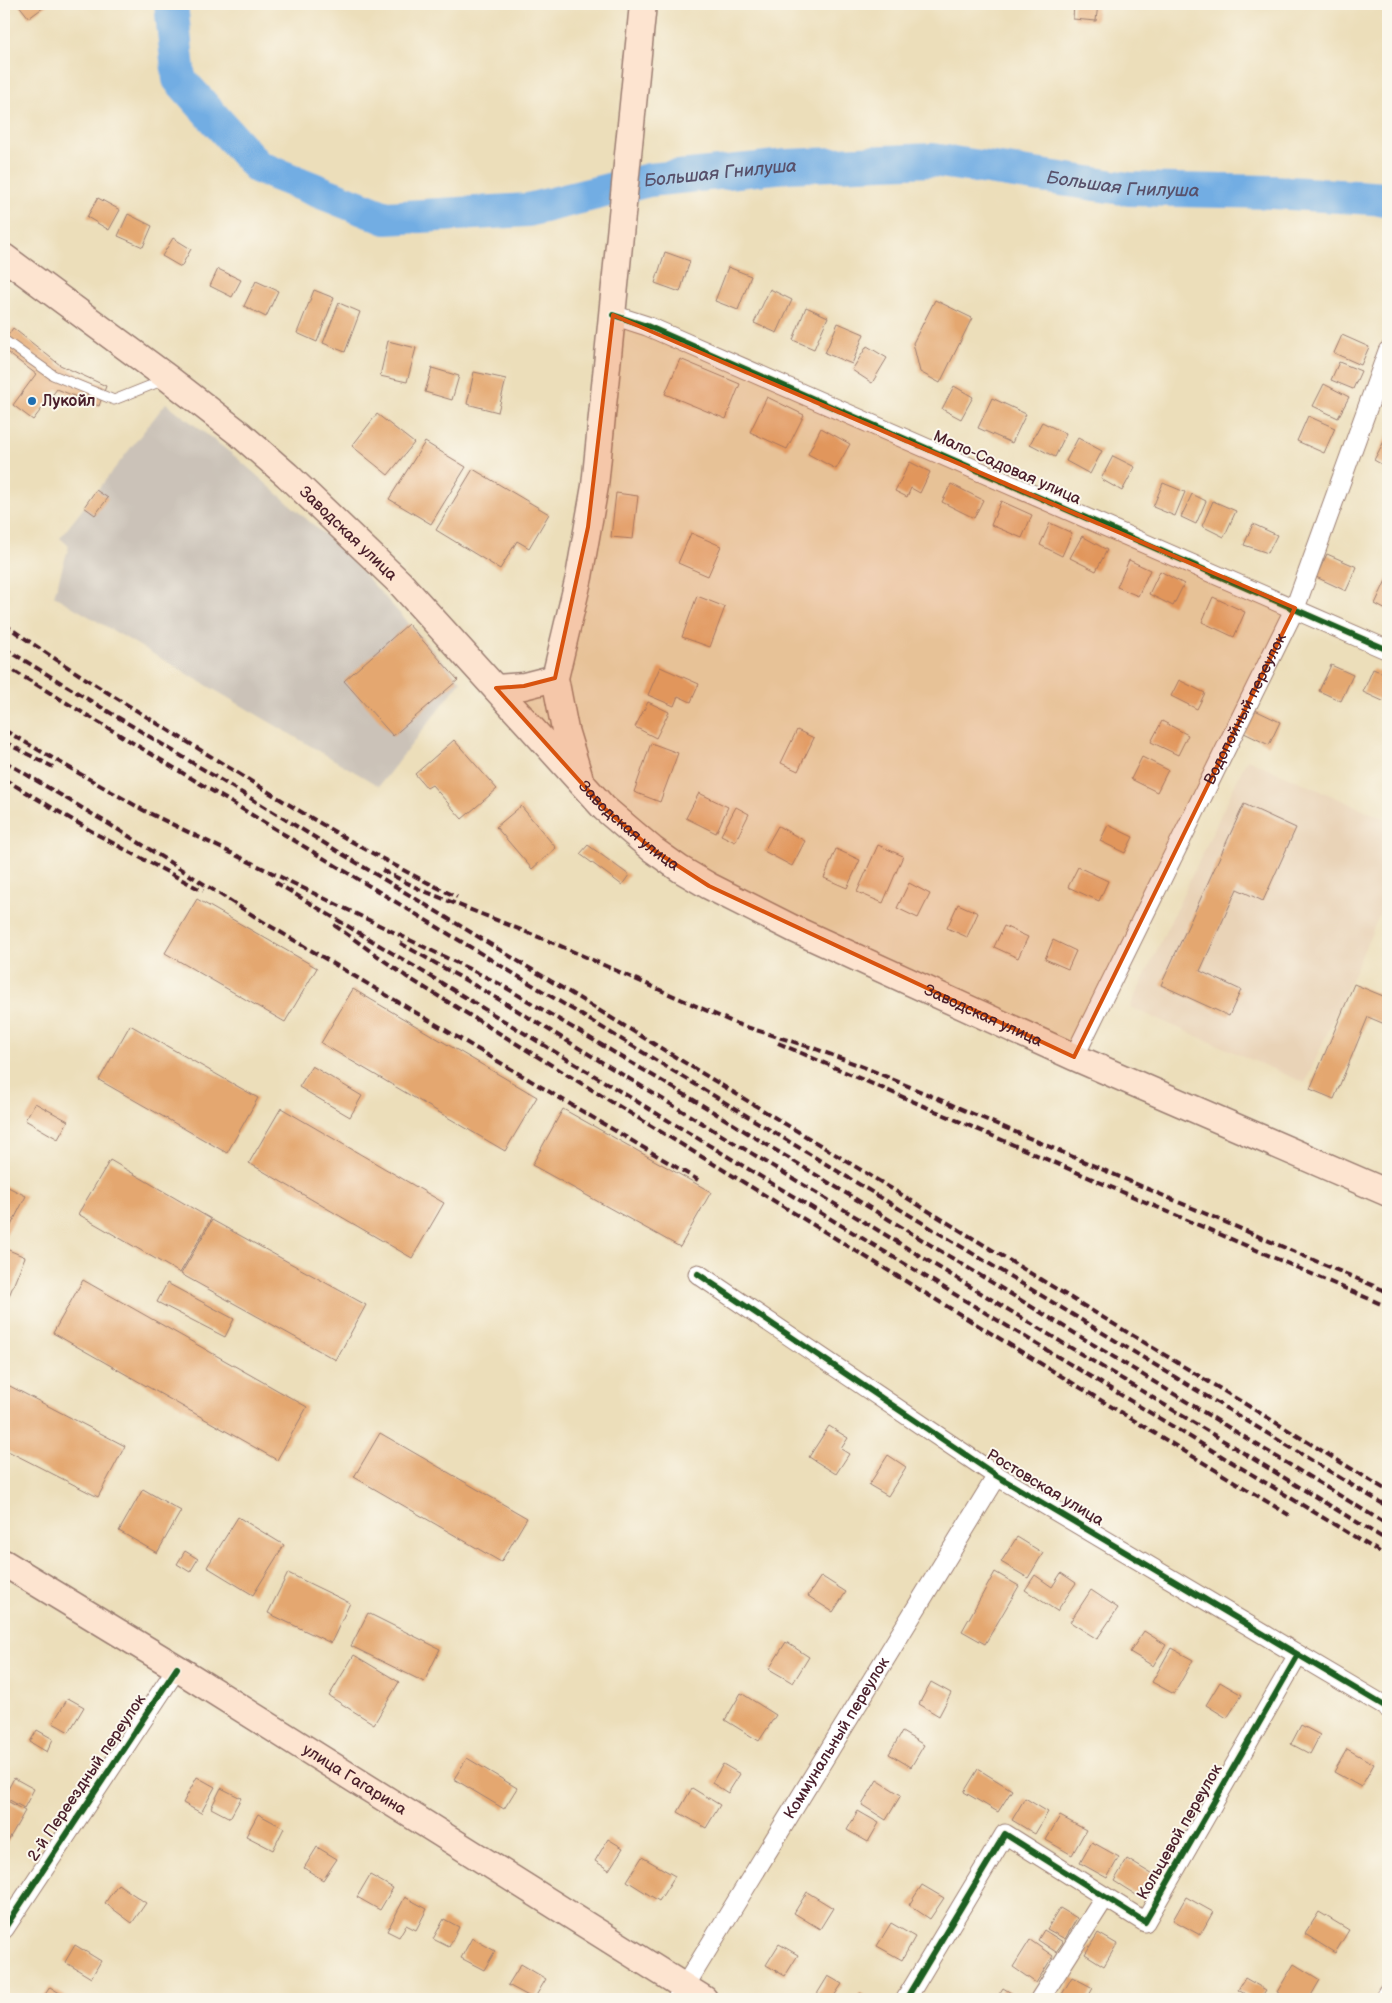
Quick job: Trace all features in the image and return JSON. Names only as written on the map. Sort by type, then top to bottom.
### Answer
[{"type":"main road","points":[[582,784],[572,755],[555,678],[579,578],[594,486],[613,315],[626,157],[643,4]]},
{"type":"main road","name":"Заводская улица","points":[[4,257],[168,378],[240,434],[287,475],[400,583],[604,808],[652,849],[708,886],[794,929],[1074,1057],[1388,1193]]},
{"type":"main road","points":[[496,688],[524,686],[555,678]]},
{"type":"main road","name":"улица Гагарина","points":[[4,1563],[177,1668],[689,1995]]},
{"type":"street","name":"Мало-Садовая улица","points":[[613,315],[656,330],[1388,650]]},
{"type":"street","name":"Водопойный переулок","points":[[1074,1057],[1295,608],[1388,351]]},
{"type":"street","name":"Ростовская улица","points":[[698,1274],[997,1476],[1388,1708]]},
{"type":"street","name":"Коммунальный переулок","points":[[689,1995],[997,1476]]},
{"type":"street","name":"Кольцевой переулок","points":[[906,1999],[1005,1834],[1145,1922],[1298,1655]]},
{"type":"street","name":"2-й Переездный переулок","points":[[4,1929],[177,1668]]},
{"type":"street","points":[[1040,1999],[1105,1897]]},
{"type":"street","points":[[1384,1999],[1388,1992]]},
{"type":"lane","points":[[4,340],[53,374],[114,400],[168,378]]},
{"type":"highlighted area","points":[[613,315],[1295,608],[1074,1057],[709,886],[652,849],[604,808],[496,688],[524,686],[555,678],[588,527]]},
{"type":"shaded area","points":[[166,403],[237,458],[343,551],[461,681],[379,786],[54,596],[69,546],[60,538]]},
{"type":"shaded area","points":[[1247,759],[1388,820],[1388,908],[1383,907],[1305,1083],[1130,1007]]},
{"type":"building","points":[[18,4],[48,4],[29,18]]},
{"type":"building","points":[[1074,4],[1098,4],[1096,21],[1073,19]]},
{"type":"building","points":[[98,198],[120,210],[109,230],[87,217]]},
{"type":"building","points":[[128,214],[152,226],[143,247],[118,236]]},
{"type":"building","points":[[173,238],[191,249],[181,267],[162,256]]},
{"type":"building","points":[[665,252],[690,261],[680,292],[655,283]]},
{"type":"building","points":[[728,267],[751,276],[738,310],[715,301]]},
{"type":"building","points":[[218,269],[241,280],[232,297],[210,286]]},
{"type":"building","points":[[256,281],[278,291],[266,317],[244,306]]},
{"type":"building","points":[[770,289],[792,300],[777,333],[754,323]]},
{"type":"building","points":[[314,290],[334,298],[317,342],[297,333]]},
{"type":"building","points":[[935,300],[972,318],[940,383],[920,372],[913,343]]},
{"type":"building","points":[[339,303],[360,312],[345,352],[323,343]]},
{"type":"building","points":[[806,307],[828,317],[814,349],[793,340]]},
{"type":"building","points":[[838,323],[864,334],[852,364],[825,353]]},
{"type":"building","points":[[13,328],[60,365],[106,386],[99,406],[57,389],[33,420],[13,405],[36,374],[4,350],[4,341]]},
{"type":"building","points":[[1342,335],[1369,347],[1361,365],[1334,353]]},
{"type":"building","points":[[388,341],[416,348],[407,382],[380,376]]},
{"type":"building","points":[[867,346],[887,358],[872,383],[852,370]]},
{"type":"building","points":[[680,359],[740,384],[726,419],[665,394]]},
{"type":"building","points":[[1339,362],[1361,371],[1353,389],[1331,380]]},
{"type":"building","points":[[432,368],[459,376],[452,400],[425,392]]},
{"type":"building","points":[[474,372],[506,379],[498,412],[467,404]]},
{"type":"building","points":[[1324,384],[1349,397],[1338,418],[1313,406]]},
{"type":"building","points":[[954,386],[973,397],[961,419],[942,409]]},
{"type":"building","points":[[767,397],[804,415],[787,449],[750,432]]},
{"type":"building","points":[[992,398],[1026,414],[1012,443],[978,428]]},
{"type":"building","points":[[377,414],[414,443],[388,475],[352,446]]},
{"type":"building","points":[[1308,416],[1335,428],[1324,453],[1297,441]]},
{"type":"building","points":[[1042,422],[1066,434],[1055,457],[1030,444]]},
{"type":"building","points":[[821,428],[850,444],[836,469],[808,454]]},
{"type":"building","points":[[1388,434],[1388,468],[1374,460]]},
{"type":"building","points":[[1078,438],[1102,451],[1090,474],[1066,461]]},
{"type":"building","points":[[425,442],[466,467],[431,524],[389,499]]},
{"type":"building","points":[[1113,456],[1135,467],[1122,491],[1101,479]]},
{"type":"building","points":[[910,462],[930,472],[920,493],[911,488],[907,497],[895,491]]},
{"type":"building","points":[[473,469],[549,514],[529,548],[517,541],[500,569],[436,530]]},
{"type":"building","points":[[1163,483],[1185,492],[1175,516],[1153,507]]},
{"type":"building","points":[[951,484],[983,500],[974,518],[942,502]]},
{"type":"building","points":[[96,490],[108,498],[95,515],[84,507]]},
{"type":"building","points":[[616,493],[638,496],[633,539],[611,537]]},
{"type":"building","points":[[1192,494],[1206,501],[1196,524],[1181,517]]},
{"type":"building","points":[[1001,501],[1032,515],[1022,538],[991,525]]},
{"type":"building","points":[[1213,501],[1236,511],[1224,537],[1202,526]]},
{"type":"building","points":[[1050,523],[1072,533],[1062,556],[1040,545]]},
{"type":"building","points":[[1253,524],[1277,535],[1268,553],[1244,545]]},
{"type":"building","points":[[691,533],[721,546],[708,576],[678,563]]},
{"type":"building","points":[[1082,536],[1107,550],[1096,571],[1070,558]]},
{"type":"building","points":[[1327,554],[1357,567],[1346,591],[1316,577]]},
{"type":"building","points":[[1129,560],[1150,570],[1138,596],[1117,587]]},
{"type":"building","points":[[1160,571],[1184,584],[1173,606],[1149,594]]},
{"type":"building","points":[[1388,576],[1388,611],[1375,604]]},
{"type":"building","points":[[697,596],[725,607],[710,647],[682,637]]},
{"type":"building","points":[[1213,597],[1245,612],[1234,637],[1202,622]]},
{"type":"building","points":[[408,624],[458,680],[393,736],[344,681]]},
{"type":"building","points":[[1331,665],[1353,675],[1341,701],[1319,691]]},
{"type":"building","points":[[660,667],[699,684],[691,702],[678,696],[674,706],[648,695]]},
{"type":"building","points":[[1373,669],[1388,675],[1388,696],[1385,702],[1363,692]]},
{"type":"building","points":[[1179,680],[1205,693],[1197,709],[1171,696]]},
{"type":"building","points":[[648,702],[669,712],[656,738],[635,727]]},
{"type":"building","points":[[1255,710],[1280,722],[1269,745],[1244,733]]},
{"type":"building","points":[[1162,721],[1188,735],[1178,755],[1151,742]]},
{"type":"building","points":[[797,730],[814,738],[798,771],[781,763]]},
{"type":"building","points":[[454,740],[497,789],[462,819],[432,785],[427,788],[415,774]]},
{"type":"building","points":[[651,743],[678,753],[660,802],[634,792]]},
{"type":"building","points":[[1142,757],[1168,770],[1157,792],[1131,779]]},
{"type":"building","points":[[699,793],[728,807],[716,833],[686,818]]},
{"type":"building","points":[[1244,804],[1296,828],[1263,901],[1237,889],[1200,971],[1241,990],[1229,1016],[1161,985]]},
{"type":"building","points":[[521,806],[556,848],[532,869],[496,827]]},
{"type":"building","points":[[736,807],[749,814],[735,842],[721,835]]},
{"type":"building","points":[[1108,825],[1133,837],[1125,853],[1100,841]]},
{"type":"building","points":[[778,826],[805,841],[792,866],[764,851]]},
{"type":"building","points":[[588,845],[629,875],[622,885],[580,854]]},
{"type":"building","points":[[878,845],[903,856],[883,903],[857,892]]},
{"type":"building","points":[[836,849],[860,860],[847,888],[824,878]]},
{"type":"building","points":[[1078,867],[1108,881],[1099,901],[1068,887]]},
{"type":"building","points":[[909,883],[930,894],[918,918],[897,908]]},
{"type":"building","points":[[197,899],[317,968],[285,1022],[165,953]]},
{"type":"building","points":[[958,904],[978,913],[967,937],[947,928]]},
{"type":"building","points":[[1004,926],[1028,937],[1018,958],[994,947]]},
{"type":"building","points":[[1053,940],[1076,951],[1068,969],[1045,959]]},
{"type":"building","points":[[1354,984],[1388,998],[1388,1021],[1387,1025],[1368,1017],[1334,1099],[1310,1089]]},
{"type":"building","points":[[353,989],[537,1097],[505,1151],[321,1043]]},
{"type":"building","points":[[130,1025],[258,1098],[227,1153],[99,1080]]},
{"type":"building","points":[[312,1066],[362,1096],[350,1117],[299,1087]]},
{"type":"building","points":[[35,1103],[68,1121],[58,1139],[25,1120]]},
{"type":"building","points":[[281,1108],[444,1203],[412,1258],[249,1163]]},
{"type":"building","points":[[563,1109],[711,1192],[680,1247],[532,1165]]},
{"type":"building","points":[[110,1160],[211,1219],[180,1273],[78,1214]]},
{"type":"building","points":[[4,1185],[26,1196],[4,1239]]},
{"type":"building","points":[[212,1220],[366,1305],[336,1360],[181,1274]]},
{"type":"building","points":[[4,1248],[25,1257],[4,1308]]},
{"type":"building","points":[[83,1280],[307,1407],[277,1460],[53,1333]]},
{"type":"building","points":[[167,1283],[234,1319],[225,1337],[157,1302]]},
{"type":"building","points":[[4,1383],[125,1446],[98,1497],[4,1449]]},
{"type":"building","points":[[829,1426],[848,1438],[841,1449],[849,1454],[836,1474],[809,1457]]},
{"type":"building","points":[[380,1433],[527,1518],[501,1562],[354,1477]]},
{"type":"building","points":[[888,1455],[906,1467],[888,1496],[869,1485]]},
{"type":"building","points":[[143,1489],[181,1511],[157,1553],[119,1531]]},
{"type":"building","points":[[238,1517],[284,1545],[253,1595],[207,1567]]},
{"type":"building","points":[[1017,1537],[1043,1553],[1028,1578],[1001,1562]]},
{"type":"building","points":[[185,1551],[198,1559],[190,1572],[177,1564]]},
{"type":"building","points":[[995,1572],[1019,1586],[985,1644],[962,1631]]},
{"type":"building","points":[[288,1573],[350,1603],[331,1643],[268,1613]]},
{"type":"building","points":[[1061,1573],[1076,1583],[1057,1611],[1025,1590],[1035,1575],[1052,1587]]},
{"type":"building","points":[[821,1576],[846,1592],[833,1612],[808,1596]]},
{"type":"building","points":[[1091,1590],[1118,1608],[1097,1639],[1070,1622]]},
{"type":"building","points":[[368,1613],[440,1649],[424,1682],[351,1646]]},
{"type":"building","points":[[1144,1631],[1166,1645],[1153,1666],[1130,1652]]},
{"type":"building","points":[[786,1642],[809,1657],[793,1683],[769,1669]]},
{"type":"building","points":[[1171,1648],[1193,1660],[1174,1694],[1152,1682]]},
{"type":"building","points":[[354,1655],[399,1682],[374,1724],[329,1696]]},
{"type":"building","points":[[931,1682],[951,1693],[939,1716],[919,1704]]},
{"type":"building","points":[[1220,1682],[1242,1695],[1227,1718],[1206,1705]]},
{"type":"building","points":[[741,1693],[776,1715],[759,1741],[725,1720]]},
{"type":"building","points":[[68,1698],[84,1707],[69,1732],[53,1723]]},
{"type":"building","points":[[1301,1725],[1320,1735],[1310,1754],[1291,1744]]},
{"type":"building","points":[[37,1730],[53,1739],[47,1752],[30,1742]]},
{"type":"building","points":[[902,1732],[924,1745],[911,1767],[889,1754]]},
{"type":"building","points":[[1347,1749],[1374,1764],[1361,1787],[1334,1772]]},
{"type":"building","points":[[467,1758],[517,1788],[504,1809],[454,1779]]},
{"type":"building","points":[[723,1764],[740,1774],[728,1793],[712,1783]]},
{"type":"building","points":[[978,1769],[1012,1790],[998,1812],[964,1792]]},
{"type":"building","points":[[197,1777],[215,1787],[201,1813],[183,1803]]},
{"type":"building","points":[[14,1778],[34,1789],[24,1808],[4,1797]]},
{"type":"building","points":[[877,1780],[901,1795],[886,1820],[862,1805]]},
{"type":"building","points":[[221,1788],[241,1798],[230,1818],[211,1808]]},
{"type":"building","points":[[692,1788],[720,1805],[706,1828],[678,1812]]},
{"type":"building","points":[[1025,1798],[1048,1812],[1035,1834],[1012,1820]]},
{"type":"building","points":[[4,1799],[25,1811],[4,1848]]},
{"type":"building","points":[[858,1811],[879,1823],[868,1842],[847,1830]]},
{"type":"building","points":[[258,1814],[284,1828],[273,1850],[246,1836]]},
{"type":"building","points":[[1060,1816],[1086,1830],[1072,1855],[1046,1840]]},
{"type":"building","points":[[608,1839],[623,1848],[609,1870],[595,1861]]},
{"type":"building","points":[[1092,1842],[1119,1857],[1107,1878],[1080,1863]]},
{"type":"building","points":[[317,1847],[337,1859],[323,1880],[304,1868]]},
{"type":"building","points":[[642,1857],[675,1876],[659,1901],[627,1881]]},
{"type":"building","points":[[1127,1859],[1155,1876],[1141,1898],[1114,1881]]},
{"type":"building","points":[[370,1875],[393,1888],[380,1910],[357,1897]]},
{"type":"building","points":[[118,1884],[146,1903],[132,1923],[105,1903]]},
{"type":"building","points":[[922,1885],[944,1898],[930,1919],[909,1905]]},
{"type":"building","points":[[807,1892],[833,1908],[820,1929],[794,1913]]},
{"type":"building","points":[[405,1897],[427,1909],[416,1930],[406,1925],[399,1937],[387,1931]]},
{"type":"building","points":[[1186,1897],[1213,1912],[1200,1935],[1173,1920]]},
{"type":"building","points":[[1060,1908],[1077,1918],[1065,1939],[1047,1929]]},
{"type":"building","points":[[1319,1912],[1349,1930],[1335,1953],[1305,1934]]},
{"type":"building","points":[[444,1919],[459,1927],[449,1947],[433,1939]]},
{"type":"building","points":[[891,1923],[915,1937],[902,1960],[877,1946]]},
{"type":"building","points":[[1044,1930],[1063,1942],[1056,1952],[1038,1940]]},
{"type":"building","points":[[1098,1933],[1117,1944],[1104,1966],[1085,1954]]},
{"type":"building","points":[[472,1938],[495,1951],[484,1970],[461,1958]]},
{"type":"building","points":[[1030,1940],[1053,1956],[1036,1983],[1013,1967]]},
{"type":"building","points":[[779,1944],[798,1955],[785,1976],[766,1965]]},
{"type":"building","points":[[75,1945],[101,1961],[91,1978],[65,1962]]},
{"type":"building","points":[[521,1964],[546,1979],[534,1999],[508,1985]]},
{"type":"building","points":[[1294,1964],[1320,1980],[1309,1999],[1289,1999],[1277,1992]]},
{"type":"building","points":[[828,1976],[842,1984],[832,1999],[825,1999],[817,1994]]},
{"type":"building","points":[[1072,1977],[1093,1988],[1087,1999],[1067,1999],[1061,1996]]},
{"type":"building","points":[[1245,1978],[1266,1990],[1260,1999],[1254,1999],[1238,1990]]},
{"type":"building","points":[[50,1987],[69,1999],[42,1999]]},
{"type":"building","points":[[1003,1988],[1021,1999],[996,1999]]},
{"type":"building","points":[[860,1993],[871,1999],[857,1999]]},
{"type":"waterway","name":"Большая Гнилуша","points":[[171,4],[179,79],[258,167],[386,218],[528,210],[649,180],[786,166],[933,160],[1129,189],[1273,192],[1388,199]]},
{"type":"railway","points":[[4,624],[108,693],[304,814],[364,849],[457,897]]},
{"type":"railway","points":[[4,648],[1388,1491]]},
{"type":"railway","points":[[4,665],[1388,1507]]},
{"type":"railway","points":[[4,730],[143,810],[498,983],[702,1105],[1388,1525]]},
{"type":"railway","points":[[4,742],[53,767]]},
{"type":"railway","points":[[4,761],[127,835],[265,923],[698,1180]]},
{"type":"railway","points":[[4,779],[98,835],[203,891]]},
{"type":"railway","points":[[382,870],[419,889],[556,944],[737,1024],[816,1049],[866,1068],[1388,1292]]},
{"type":"railway","points":[[275,882],[1388,1557]]},
{"type":"railway","points":[[334,925],[407,977],[1289,1515]]},
{"type":"railway","points":[[400,943],[495,997],[1388,1541]]},
{"type":"railway","points":[[778,1043],[1388,1307]]},
{"type":"cycle path","points":[[613,315],[647,326],[1388,650]]},
{"type":"cycle path","points":[[698,1274],[997,1476],[1388,1708]]},
{"type":"cycle path","points":[[906,1999],[1005,1834],[1145,1922],[1298,1655]]},
{"type":"cycle path","points":[[4,1929],[177,1668]]},
{"type":"place","name":"Лукойл","points":[[32,401]]}]
